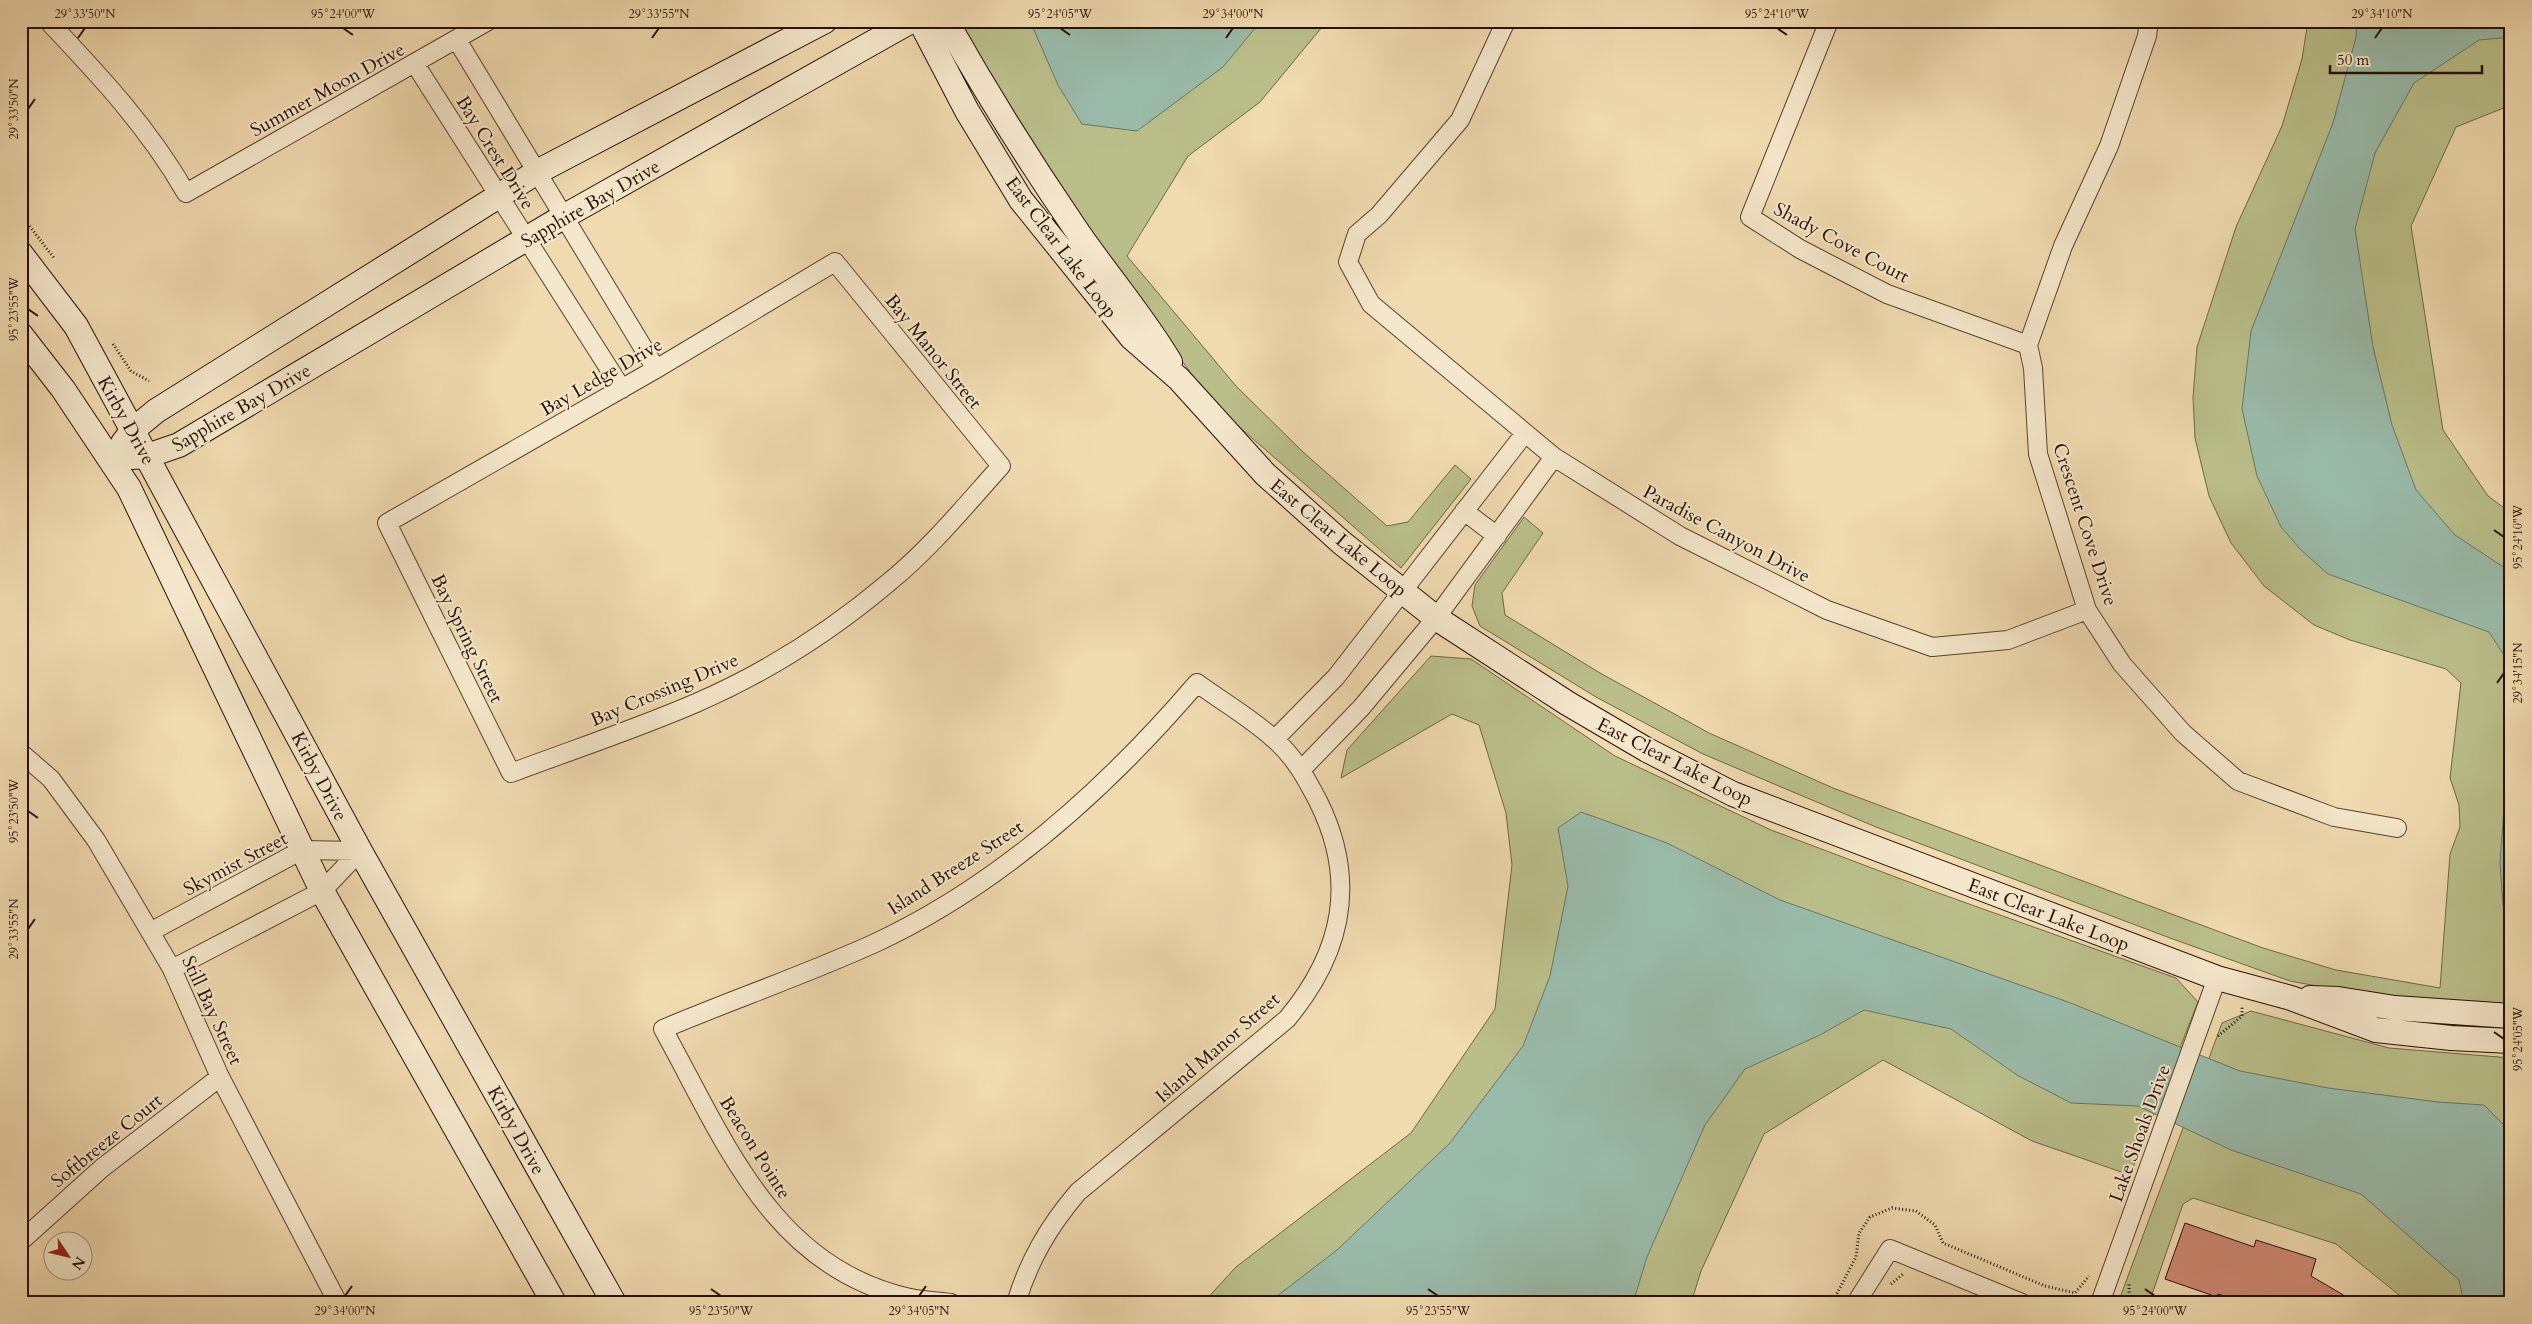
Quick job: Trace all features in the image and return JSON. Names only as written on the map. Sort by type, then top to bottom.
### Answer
[{"type":"street","name":"Summer Moon Drive","points":[[48,21],[140,121],[186,193],[488,21]]},
{"type":"street","name":"Sapphire Bay Drive","points":[[111,458],[132,430],[156,411],[537,172],[825,21]]},
{"type":"street","name":"Sapphire Bay Drive","points":[[111,458],[147,456],[179,445],[526,239],[911,21]]},
{"type":"street","name":"East Clear Lake Loop","points":[[920,21],[968,111],[1021,200],[1132,338],[1179,379],[1264,474],[1342,542],[1436,618],[1567,704],[1647,750],[1734,794],[2217,978],[2290,998],[2376,1030],[2451,1038],[2511,1041]]},
{"type":"street","name":"East Clear Lake Loop","points":[[946,21],[1005,124],[1076,229],[1152,332],[1179,379]]},
{"type":"street","name":"Paradise Canyon Drive","points":[[1506,21],[1460,120],[1379,215],[1357,234],[1348,262],[1371,304],[1554,457],[1680,536],[1827,610],[1932,647],[2008,640],[2087,610]]},
{"type":"street","name":"Shady Cove Court","points":[[1829,21],[1750,217],[1800,249],[1887,294],[2028,345]]},
{"type":"street","points":[[2028,345],[2063,246],[2109,146],[2147,36],[2149,21]]},
{"type":"street","name":"Bay Crest Drive","points":[[457,40],[656,369]]},
{"type":"street","name":"Bay Crest Drive","points":[[415,64],[622,389]]},
{"type":"street","name":"Kirby Drive","points":[[21,254],[76,326],[360,851],[614,1303]]},
{"type":"street","name":"Bay Ledge Drive","points":[[387,523],[622,389],[835,262]]},
{"type":"street","name":"Bay Manor Street","points":[[835,262],[1001,466]]},
{"type":"street","name":"Kirby Drive","points":[[21,335],[64,389],[129,488],[322,891],[554,1303]]},
{"type":"street","name":"Crescent Cove Drive","points":[[2028,345],[2033,368],[2038,454],[2087,610],[2122,664],[2182,733],[2238,781],[2334,817],[2397,828]]},
{"type":"street","points":[[1275,739],[1336,676],[1525,433]]},
{"type":"street","points":[[1302,769],[1361,708],[1436,618],[1554,457]]},
{"type":"street","name":"Bay Crossing Drive","points":[[511,773],[695,703],[780,660],[834,626],[889,583],[926,549],[1001,466]]},
{"type":"street","points":[[1464,511],[1497,536]]},
{"type":"street","name":"Bay Spring Street","points":[[387,523],[511,773]]},
{"type":"street","name":"Island Manor Street","points":[[1016,1303],[1023,1279],[1037,1248],[1055,1220],[1078,1192],[1287,1019],[1307,996],[1320,974],[1332,943],[1339,913],[1340,885],[1338,858],[1330,828],[1302,769],[1275,739],[1197,683]]},
{"type":"street","name":"Island Breeze Street","points":[[662,1029],[874,943],[940,907],[994,872],[1075,809],[1128,760],[1197,683]]},
{"type":"street","name":"Still Bay Street","points":[[21,753],[51,779],[96,840],[172,969],[220,1077],[338,1303]]},
{"type":"street","name":"Skymist Street","points":[[150,932],[302,850],[360,851]]},
{"type":"street","points":[[172,969],[322,891],[360,851]]},
{"type":"street","name":"Lake Shoals Drive","points":[[2100,1303],[2217,978]]},
{"type":"street","name":"East Clear Lake Loop","points":[[2290,998],[2338,999],[2395,1008],[2511,1016]]},
{"type":"street","name":"Beacon Pointe","points":[[662,1029],[744,1175],[761,1201],[782,1226],[809,1250],[832,1265],[875,1287],[910,1298],[951,1303]]},
{"type":"street","name":"Softbreeze Court","points":[[21,1241],[102,1168],[220,1077]]},
{"type":"street","points":[[1856,1303],[1890,1249],[2022,1303]]},
{"type":"path","points":[[2218,1035],[2242,1016],[2241,1006],[2245,986]]},
{"type":"path","points":[[1832,1303],[1856,1258],[1859,1233],[1870,1217],[1892,1208],[1916,1211],[1935,1225],[1943,1243],[2045,1286],[2075,1293],[2091,1274]]},
{"type":"green space","points":[[957,21],[1327,21],[1260,102],[1188,156],[1127,256],[1236,386],[1303,452],[1387,526],[1408,522],[1455,465],[1471,479],[1401,568],[1213,404],[1056,185]]},
{"type":"green space","points":[[2308,21],[2511,21],[2511,105],[2456,127],[2411,226],[2443,430],[2488,496],[2511,513],[2511,1007],[2413,1004],[2290,981],[2170,938],[1876,827],[1703,754],[1596,697],[1480,626],[1472,606],[1475,585],[1524,517],[1543,533],[1502,593],[1505,615],[1600,673],[1709,733],[1833,788],[2263,948],[2336,970],[2440,988],[2450,854],[2460,827],[2459,805],[2450,778],[2461,683],[2446,669],[2350,640],[2314,625],[2264,586],[2231,543],[2209,496],[2195,438],[2193,397],[2197,347],[2236,227],[2282,126],[2302,59]]},
{"type":"green space","points":[[1431,656],[1471,659],[1615,756],[1771,830],[1930,890],[2176,978],[2198,1002],[2130,1175],[2032,1141],[1883,1060],[1764,1134],[1701,1271],[1691,1303],[1203,1303],[1236,1267],[1411,1133],[1495,1009],[1512,865],[1506,813],[1479,725],[1452,714],[1341,778],[1347,750]]},
{"type":"green space","points":[[2251,1011],[2389,1048],[2511,1058],[2511,1303],[2409,1303],[2336,1244],[2193,1198],[2183,1204],[2149,1303],[2123,1303],[2121,1295],[2222,1023]]},
{"type":"shaded area","points":[[1030,21],[1261,21],[1223,67],[1137,131],[1082,124],[1058,85]]},
{"type":"shaded area","points":[[2357,21],[2511,21],[2511,37],[2479,40],[2414,83],[2375,153],[2355,229],[2373,347],[2392,425],[2416,490],[2455,535],[2511,572],[2511,666],[2489,632],[2328,574],[2301,550],[2281,527],[2257,476],[2242,409],[2251,331],[2333,123],[2356,37]]},
{"type":"shaded area","points":[[2511,710],[2511,922],[2503,905],[2500,863]]},
{"type":"shaded area","points":[[1581,812],[1667,843],[1780,900],[2068,1002],[2240,1071],[2328,1088],[2438,1102],[2484,1105],[2507,1128],[2511,1166],[2511,1303],[2464,1303],[2459,1280],[2361,1194],[2231,1150],[2138,1106],[2071,1103],[2017,1075],[1951,1029],[1864,1010],[1820,1035],[1745,1069],[1705,1125],[1647,1257],[1633,1303],[1268,1303],[1337,1250],[1450,1143],[1523,1046],[1550,976],[1568,886],[1558,828]]},
{"type":"building","points":[[2185,1223],[2254,1247],[2256,1240],[2316,1259],[2311,1276],[2357,1303],[2246,1303],[2218,1294],[2217,1297],[2165,1279]]}]
